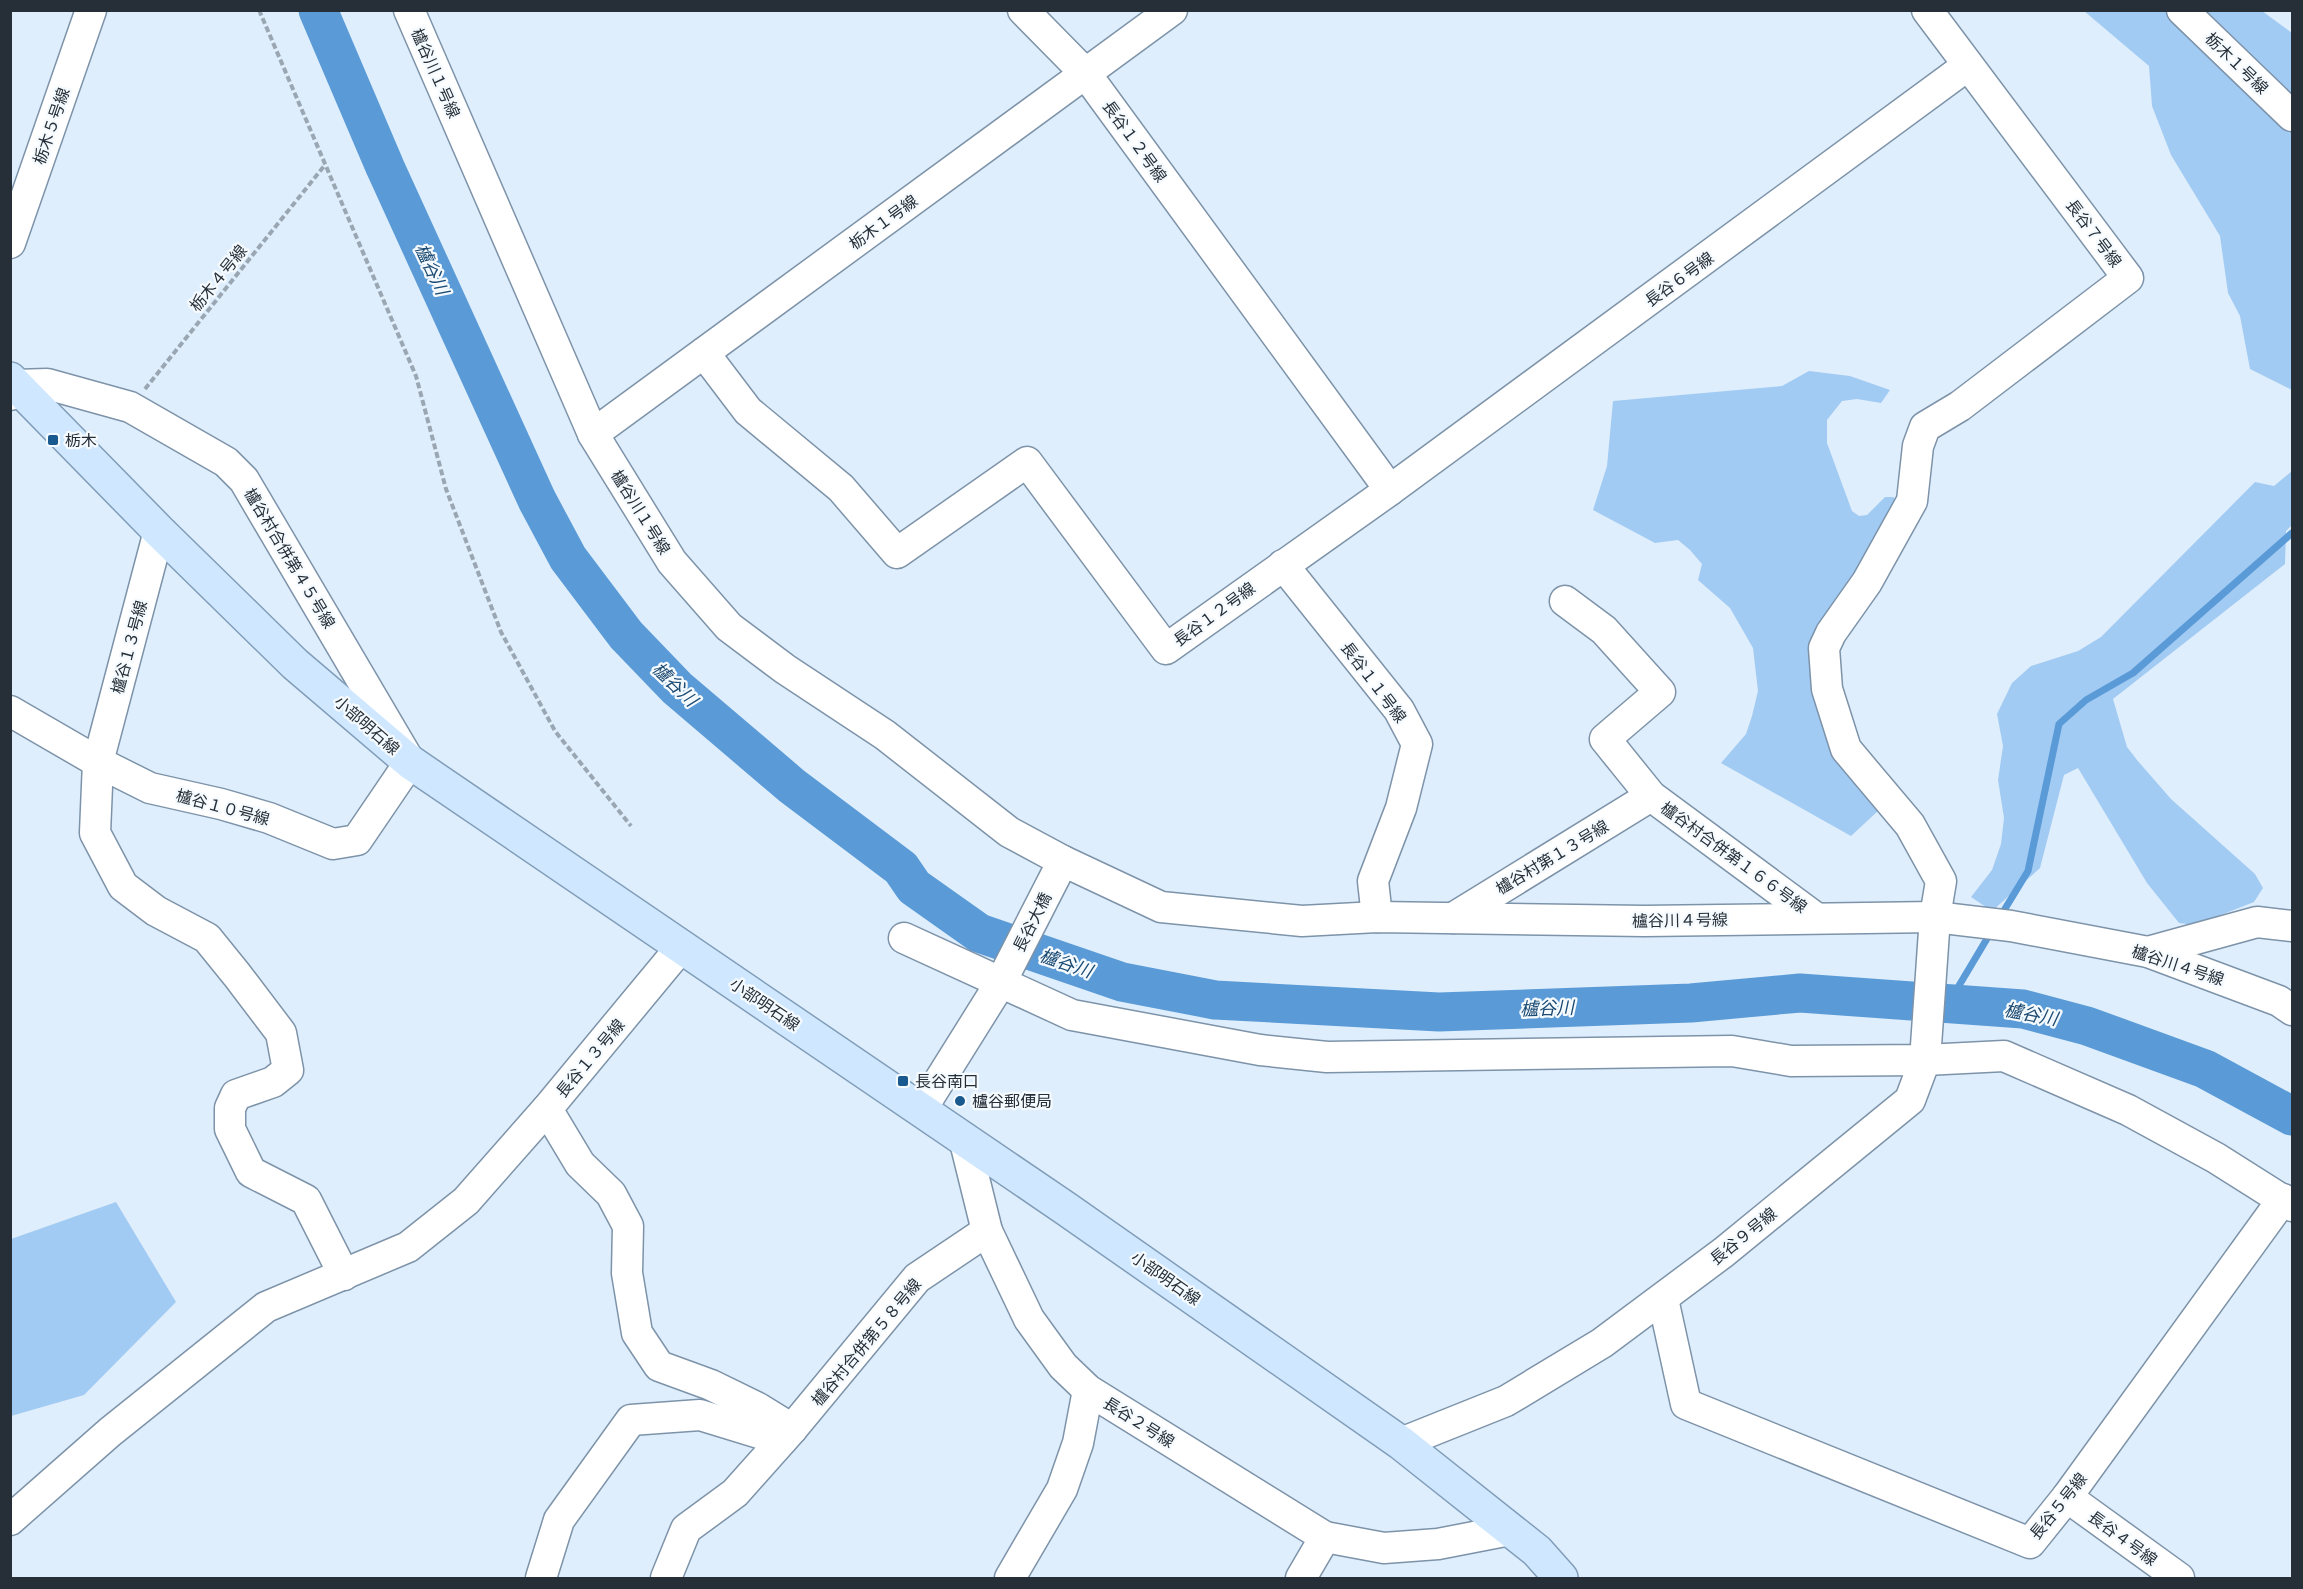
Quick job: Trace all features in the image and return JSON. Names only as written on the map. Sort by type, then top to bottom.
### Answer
[{"type":"main road","name":"小部明石線","points":[[12,386],[295,664],[410,762],[964,1138],[1401,1443],[1537,1551],[1561,1578]]},
{"type":"street","name":"栃木５号線","points":[[10,243],[92,10]]},
{"type":"street","name":"櫨谷川１号線","points":[[409,10],[593,434],[672,562],[729,627],[785,669],[885,735],[1009,832],[1063,861]]},
{"type":"street","name":"長谷１２号線","points":[[704,353],[748,411],[841,488],[897,553],[1027,462],[1166,649],[1390,490],[1086,74],[1023,10]]},
{"type":"street","name":"栃木１号線","points":[[593,434],[1172,10]]},
{"type":"street","name":"長谷７号線","points":[[1912,501],[1918,446],[1925,427],[1960,406],[2128,278],[1927,10]]},
{"type":"street","name":"栃木１号線","points":[[2182,10],[2292,116]]},
{"type":"street","name":"長谷６号線","points":[[1390,490],[1967,66]]},
{"type":"street","name":"櫨谷村合併第４５号線","points":[[12,386],[47,384],[130,407],[226,462],[244,480],[410,762]]},
{"type":"street","name":"長谷９号線","points":[[1401,1443],[1506,1401],[1602,1343],[1724,1252],[1910,1100],[1925,1060],[1935,916],[1941,880],[1911,825],[1846,748],[1827,690],[1824,648],[1831,633],[1867,582],[1912,501]]},
{"type":"street","name":"櫨谷１３号線","points":[[159,531],[98,762],[95,833],[123,886],[156,911],[207,938],[281,1033],[288,1070],[273,1082],[237,1095],[230,1108],[230,1128],[251,1172],[306,1200],[344,1275]]},
{"type":"street","name":"長谷１１号線","points":[[1284,565],[1399,710],[1417,744],[1401,808],[1373,881],[1377,917]]},
{"type":"street","name":"櫨谷村合併第１６６号線","points":[[1565,601],[1604,630],[1660,692],[1605,739],[1652,796],[1816,918]]},
{"type":"street","name":"櫨谷１０号線","points":[[10,711],[98,762],[150,788],[221,804],[269,818],[333,844],[357,840],[410,762]]},
{"type":"street","name":"櫨谷村第１３号線","points":[[1453,918],[1652,796]]},
{"type":"street","name":"櫨谷川４号線","points":[[1063,861],[1161,907],[1302,921],[1377,917],[1644,921],[1935,916],[2011,926],[2148,952],[2279,1001],[2292,1010]]},
{"type":"street","name":"長谷大橋","points":[[921,1110],[1000,982],[1063,861]]},
{"type":"street","points":[[2148,952],[2257,922],[2292,926]]},
{"type":"street","points":[[904,938],[1072,1015],[1260,1050],[1327,1057],[1732,1051],[1791,1061],[1925,1060],[2004,1056],[2128,1110],[2216,1158],[2288,1202]]},
{"type":"street","name":"長谷１３号線","points":[[682,946],[547,1109],[580,1164],[611,1194],[628,1226],[627,1273],[637,1333],[659,1366],[711,1385],[758,1408],[787,1435]]},
{"type":"street","points":[[10,1520],[110,1432],[266,1308],[408,1247],[466,1201],[547,1109]]},
{"type":"street","points":[[964,1138],[987,1231],[1029,1318],[1063,1366],[1088,1390]]},
{"type":"street","name":"長谷５号線","points":[[1663,1299],[1686,1404],[2030,1543],[2288,1202]]},
{"type":"street","name":"櫨谷村合併第５８号線","points":[[666,1578],[686,1529],[735,1493],[787,1435],[917,1278],[987,1231]]},
{"type":"street","name":"長谷２号線","points":[[1010,1578],[1062,1489],[1078,1443],[1088,1390],[1325,1537]]},
{"type":"street","points":[[541,1578],[559,1520],[631,1420],[700,1415],[787,1435]]},
{"type":"street","name":"長谷４号線","points":[[2067,1497],[2179,1578]]},
{"type":"street","points":[[1301,1578],[1325,1537],[1384,1548],[1437,1544],[1510,1530]]},
{"type":"path","points":[[259,10],[416,376],[446,489],[501,632],[555,730],[631,826]]},
{"type":"path","name":"栃木４号線","points":[[130,407],[325,165]]},
{"type":"shaded area","points":[[2084,11],[2167,11],[2292,131],[2292,390],[2250,369],[2240,316],[2228,293],[2220,236],[2171,155],[2152,106],[2149,66]]},
{"type":"shaded area","points":[[2195,11],[2262,11],[2292,33],[2292,103]]},
{"type":"shaded area","points":[[1809,371],[1850,376],[1890,390],[1881,403],[1857,399],[1842,401],[1827,420],[1827,443],[1852,511],[1859,516],[1867,515],[1885,497],[1893,497],[1906,505],[1816,690],[1904,841],[1879,810],[1851,836],[1721,763],[1746,734],[1752,716],[1758,691],[1753,648],[1730,608],[1698,580],[1702,564],[1690,550],[1678,540],[1655,543],[1593,510],[1607,466],[1613,401],[1782,386]]},
{"type":"shaded area","points":[[2292,471],[2292,525],[2286,531],[2285,564],[2113,699],[2127,747],[2137,760],[2171,799],[2255,874],[2263,888],[2254,902],[2195,925],[2179,923],[2147,883],[2078,768],[2064,775],[2040,868],[1992,911],[1971,897],[1992,870],[2001,844],[2004,818],[1998,780],[2003,746],[1997,714],[2012,683],[2031,666],[2078,651],[2101,637],[2255,482],[2274,486]]},
{"type":"shaded area","points":[[116,1202],[176,1302],[84,1395],[11,1416],[11,1239]]},
{"type":"waterway","name":"櫨谷川","points":[[318,10],[385,167],[537,500],[568,558],[626,635],[677,688],[792,786],[901,868],[914,887],[979,933],[1122,982],[1215,1000],[1439,1012],[1691,1003],[1800,993],[2023,1009],[2087,1026],[2205,1069],[2292,1116]]},
{"type":"waterway","points":[[2000,917],[2028,871],[2059,724],[2086,700],[2133,673],[2292,533]]},
{"type":"waterway","points":[[1948,1004],[1991,932]]},
{"type":"place","name":"栃木","points":[[53,440]]},
{"type":"place","name":"長谷南口","points":[[903,1081]]},
{"type":"place","name":"櫨谷郵便局","points":[[960,1101]]}]
